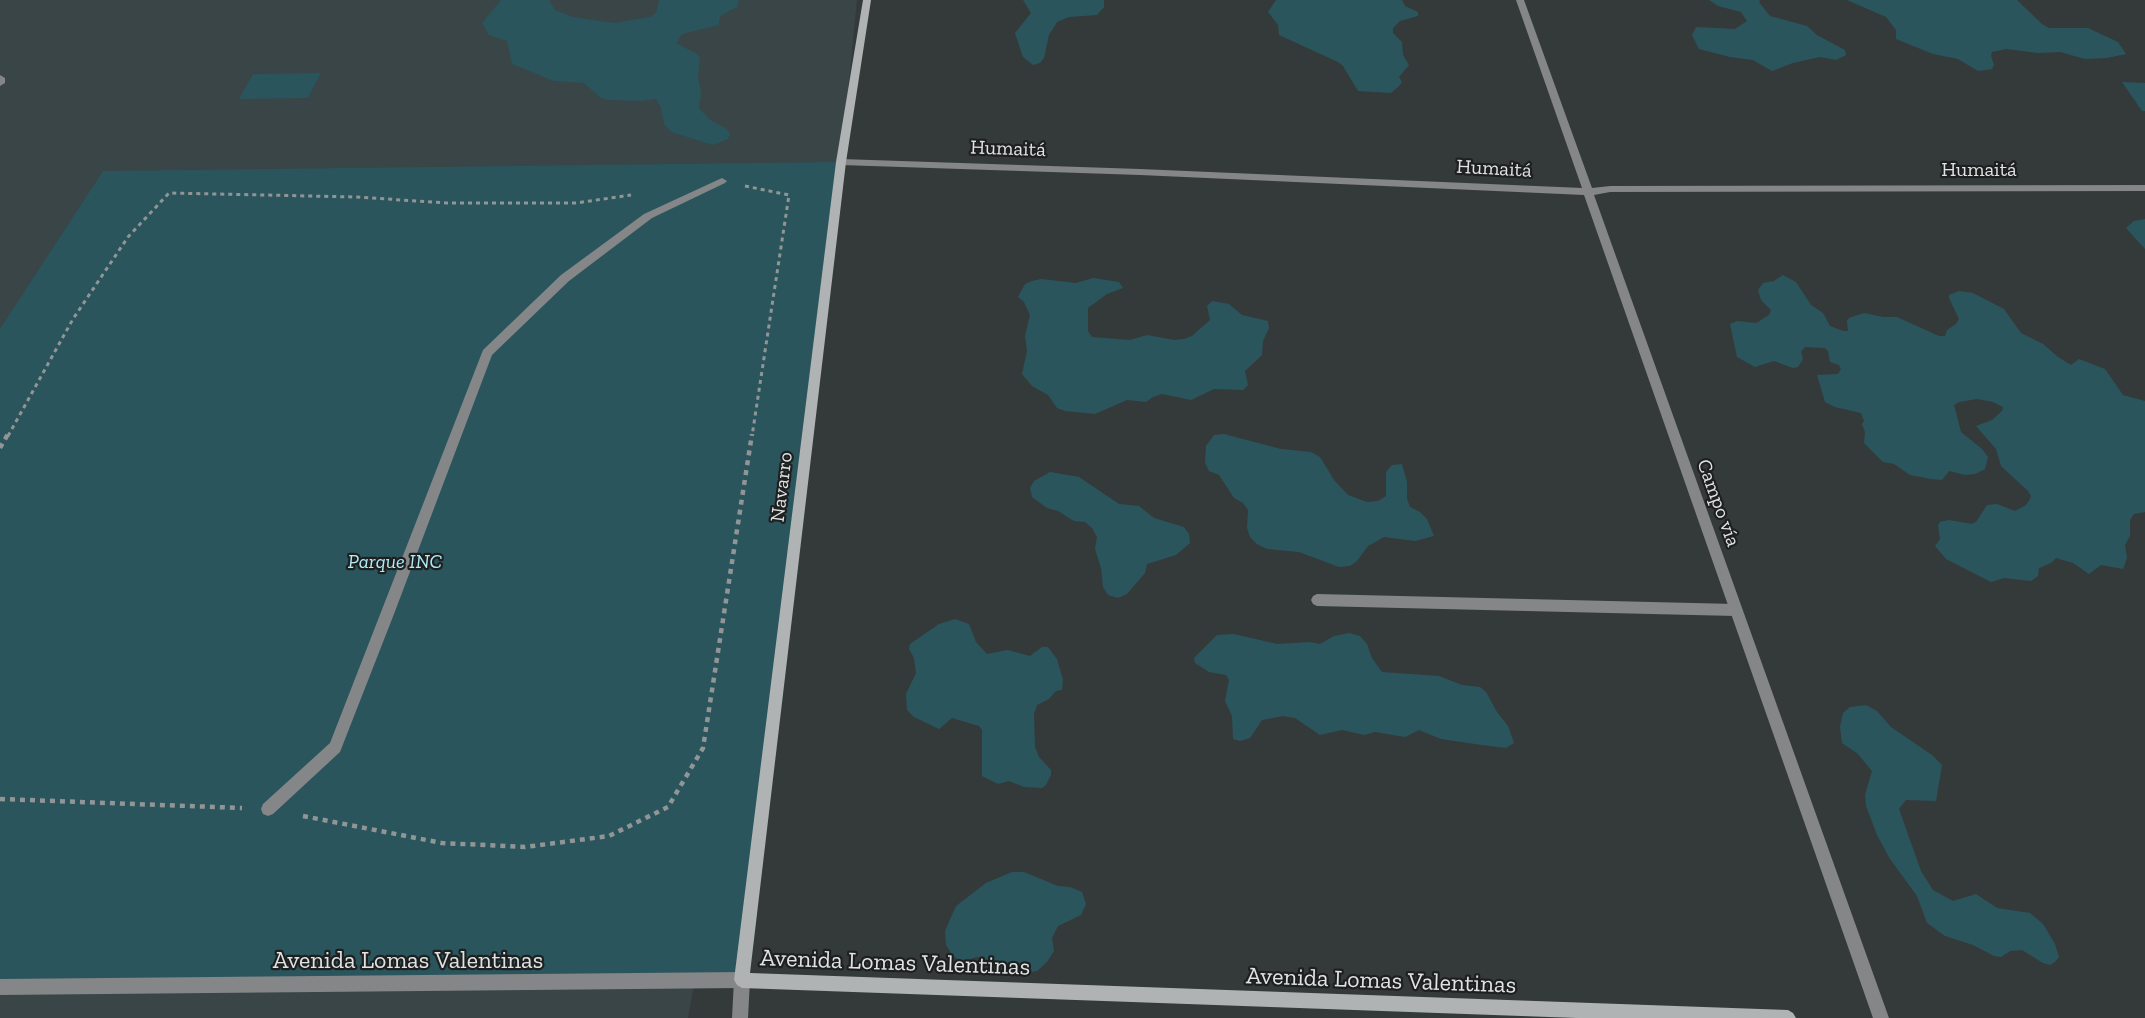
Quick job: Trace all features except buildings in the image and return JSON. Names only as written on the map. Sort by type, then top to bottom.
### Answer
[{"type":"street","name":"Navarro","points":[[742,980],[841,162],[867,0]]},
{"type":"street","name":"Campo vía","points":[[1520,0],[1881,1018]]},
{"type":"street","points":[[0,78],[0,83]]},
{"type":"street","name":"Humaitá","points":[[841,162],[1140,172],[1587,192],[1610,189],[2145,188]]},
{"type":"street","points":[[268,809],[335,747],[487,353],[565,278],[648,216],[722,181]]},
{"type":"street","points":[[1317,600],[1736,610]]},
{"type":"street","points":[[740,1018],[742,980]]},
{"type":"street","name":"Avenida Lomas Valentinas","points":[[0,987],[742,980],[1788,1018]]},
{"type":"path","points":[[0,799],[268,809],[442,843],[525,847],[609,836],[668,807],[703,748],[789,195],[722,181]]},
{"type":"path","points":[[0,448],[28,403],[73,319],[128,237],[169,193],[357,197],[470,203],[576,203],[632,195]]},
{"type":"shaded area","name":"Parque INC","points":[[0,0],[857,0],[841,162],[688,1018],[0,1018]]},
{"type":"green space","points":[[501,0],[549,0],[555,10],[573,17],[614,23],[650,17],[656,13],[659,0],[739,0],[737,7],[720,16],[719,25],[682,34],[676,43],[697,54],[700,58],[699,108],[710,120],[727,129],[730,134],[728,139],[713,145],[671,132],[664,124],[661,108],[656,99],[608,100],[601,98],[584,83],[554,81],[512,64],[507,41],[489,35],[482,23]]},
{"type":"green space","points":[[1023,0],[1104,0],[1104,7],[1097,15],[1069,17],[1057,22],[1049,35],[1044,58],[1040,63],[1033,65],[1023,57],[1015,33],[1031,13]]},
{"type":"green space","points":[[1276,0],[1402,0],[1405,6],[1418,12],[1418,16],[1400,21],[1393,28],[1393,33],[1402,42],[1403,55],[1409,65],[1399,77],[1402,82],[1391,93],[1358,91],[1343,66],[1338,62],[1279,35],[1278,25],[1268,12]]},
{"type":"green space","points":[[1709,0],[1760,0],[1759,2],[1770,16],[1807,26],[1817,35],[1845,50],[1846,55],[1836,60],[1820,57],[1772,71],[1753,60],[1699,49],[1692,35],[1696,27],[1735,29],[1747,21],[1741,12],[1718,6]]},
{"type":"green space","points":[[1847,0],[2017,0],[2049,28],[2088,28],[2118,42],[2126,54],[2085,59],[2060,52],[2038,53],[2006,49],[1992,52],[1994,65],[1992,69],[1978,71],[1958,59],[1933,54],[1896,39],[1896,30],[1886,17]]},
{"type":"green space","points":[[321,73],[308,98],[239,99],[253,74]]},
{"type":"green space","points":[[2122,82],[2145,83],[2145,111],[2142,111]]},
{"type":"green space","name":"Parque INC","points":[[841,162],[742,980],[0,987],[0,329],[103,171]]},
{"type":"green space","points":[[2145,219],[2145,249],[2126,228],[2134,221]]},
{"type":"green space","points":[[1783,275],[1796,282],[1811,305],[1823,313],[1830,326],[1843,331],[1848,331],[1849,318],[1864,313],[1897,317],[1939,336],[1945,336],[1947,330],[1959,319],[1949,295],[1959,291],[1973,293],[2004,309],[2021,333],[2043,344],[2058,357],[2071,365],[2079,359],[2105,369],[2123,395],[2145,401],[2145,512],[2134,514],[2130,520],[2130,536],[2125,545],[2127,558],[2123,569],[2101,565],[2089,574],[2073,563],[2056,558],[2039,568],[2038,576],[2031,581],[2004,578],[1991,582],[1946,559],[1935,546],[1940,539],[1938,525],[1940,522],[1949,520],[1972,524],[1976,522],[1987,505],[1997,504],[2015,511],[2026,505],[2030,499],[2028,491],[2001,466],[1996,449],[1976,426],[1992,420],[2002,411],[2003,407],[1993,402],[1977,399],[1954,405],[1961,432],[1988,457],[1985,469],[1975,474],[1965,475],[1949,471],[1942,480],[1931,479],[1910,475],[1894,464],[1883,462],[1864,443],[1865,432],[1862,424],[1864,421],[1861,413],[1835,407],[1825,402],[1817,375],[1838,374],[1841,369],[1839,365],[1830,362],[1828,351],[1825,348],[1805,347],[1801,352],[1803,359],[1798,367],[1793,368],[1774,361],[1755,367],[1737,357],[1730,324],[1737,321],[1756,323],[1769,315],[1771,310],[1761,300],[1758,290],[1763,283],[1774,281]]},
{"type":"green space","points":[[1093,278],[1119,282],[1123,288],[1107,294],[1088,308],[1088,331],[1092,337],[1130,340],[1147,335],[1174,340],[1184,339],[1192,336],[1210,320],[1207,306],[1212,301],[1229,304],[1242,315],[1268,321],[1269,328],[1263,341],[1262,355],[1245,371],[1248,385],[1243,390],[1214,389],[1191,400],[1162,394],[1146,402],[1127,400],[1095,414],[1057,408],[1048,395],[1032,386],[1022,374],[1027,351],[1025,336],[1030,315],[1024,302],[1018,297],[1025,284],[1032,281],[1041,279],[1076,283]]},
{"type":"green space","points":[[1224,434],[1281,449],[1311,452],[1320,457],[1334,480],[1348,495],[1367,502],[1378,501],[1386,496],[1386,472],[1392,465],[1402,464],[1410,507],[1427,519],[1434,536],[1415,541],[1384,537],[1368,546],[1357,561],[1350,566],[1339,567],[1299,552],[1267,549],[1250,537],[1247,528],[1248,510],[1243,503],[1234,498],[1219,475],[1209,471],[1205,463],[1206,446],[1214,435]]},
{"type":"green space","points":[[1050,472],[1079,477],[1119,504],[1139,506],[1154,518],[1184,527],[1189,534],[1190,543],[1176,555],[1147,564],[1145,573],[1127,594],[1118,598],[1108,595],[1103,587],[1101,568],[1095,549],[1097,537],[1092,528],[1085,522],[1074,521],[1058,511],[1047,508],[1032,497],[1030,488],[1034,481]]},
{"type":"green space","points":[[955,619],[969,624],[976,642],[987,654],[1008,650],[1030,656],[1042,647],[1048,647],[1057,659],[1063,680],[1062,690],[1056,691],[1049,699],[1037,705],[1034,714],[1035,747],[1039,757],[1051,770],[1046,785],[1042,788],[1024,787],[1009,781],[998,784],[982,776],[982,730],[979,726],[952,718],[939,729],[914,717],[907,710],[906,694],[916,673],[914,658],[909,649],[910,644],[939,624]]},
{"type":"green space","points":[[1349,633],[1360,636],[1367,644],[1372,658],[1382,672],[1439,676],[1462,685],[1480,687],[1486,692],[1508,726],[1514,743],[1506,748],[1482,745],[1441,739],[1419,730],[1405,737],[1375,732],[1364,735],[1342,730],[1320,735],[1295,718],[1283,716],[1262,720],[1250,738],[1240,741],[1233,739],[1232,716],[1225,701],[1229,680],[1226,675],[1209,672],[1195,663],[1194,658],[1217,635],[1234,634],[1277,644],[1309,642],[1320,644],[1334,636]]},
{"type":"green space","points":[[1866,705],[1877,711],[1891,727],[1932,755],[1942,765],[1936,801],[1906,800],[1899,809],[1921,871],[1933,890],[1953,901],[1976,894],[1997,908],[2030,913],[2043,924],[2055,944],[2059,957],[2055,962],[2050,965],[2043,963],[2022,950],[2010,951],[2001,957],[1994,956],[1973,945],[1945,936],[1927,923],[1917,896],[1890,859],[1877,835],[1866,806],[1865,795],[1872,771],[1858,754],[1842,743],[1840,727],[1843,713],[1850,707]]},
{"type":"green space","points":[[1012,872],[1024,872],[1058,886],[1070,887],[1082,892],[1086,904],[1081,915],[1058,926],[1052,938],[1054,951],[1047,962],[1037,971],[1024,974],[1012,973],[990,960],[976,957],[963,962],[953,956],[946,945],[945,931],[956,906],[986,883]]}]
